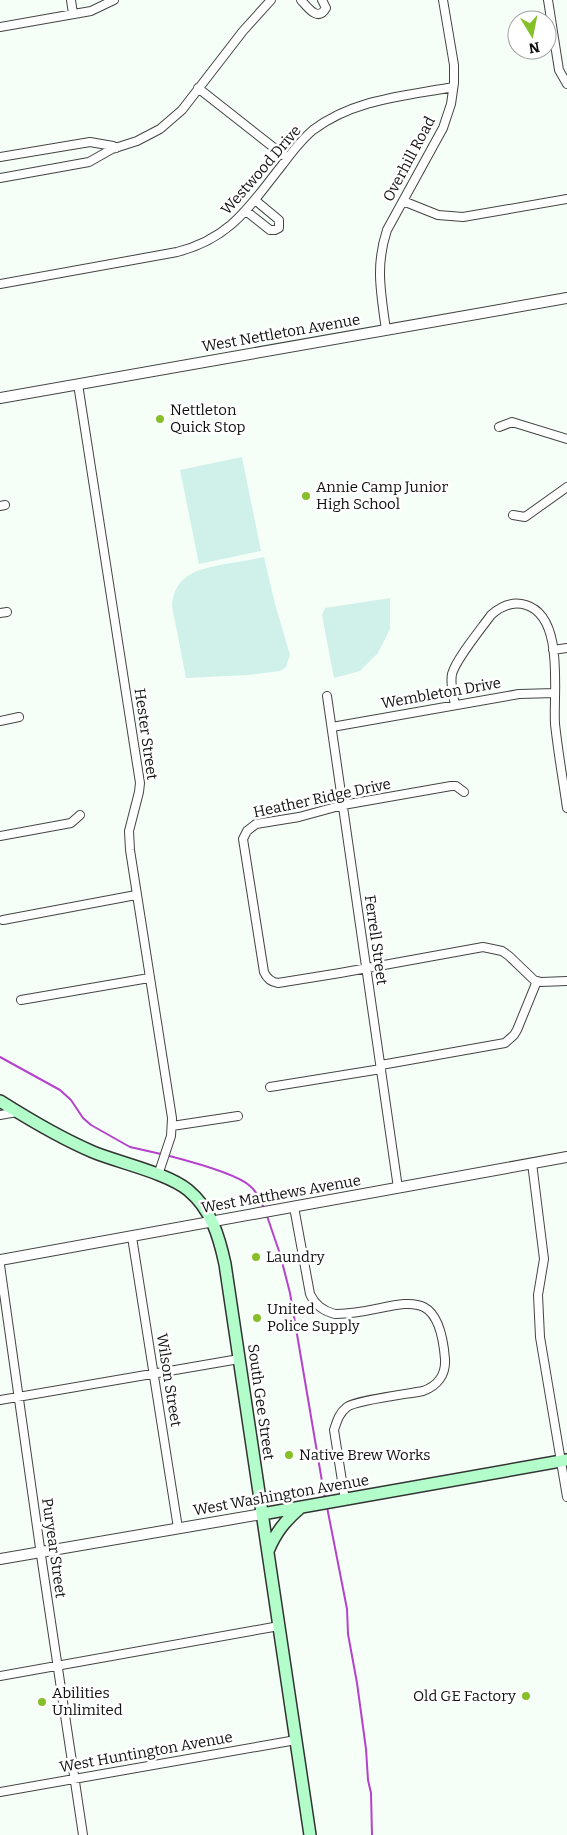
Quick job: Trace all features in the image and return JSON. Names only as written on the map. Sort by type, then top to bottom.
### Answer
[{"type":"main road","name":"South Gee Street","points":[[0,1101],[54,1134],[94,1152],[159,1170],[188,1190],[203,1206],[213,1222],[225,1264],[310,1835]]},
{"type":"main road","name":"West Washington Avenue","points":[[262,1514],[564,1461]]},
{"type":"main road","points":[[268,1552],[274,1535],[283,1523],[300,1508]]},
{"type":"street","points":[[71,0],[73,14]]},
{"type":"street","points":[[0,27],[96,9],[114,0]]},
{"type":"street","points":[[0,178],[89,162],[160,129],[182,110],[243,31],[271,0]]},
{"type":"street","points":[[301,0],[313,13],[318,15],[322,14],[326,8],[322,0]]},
{"type":"street","name":"Overhill Road","points":[[386,330],[379,282],[382,245],[387,230],[443,128],[449,112],[454,65],[444,0]]},
{"type":"street","points":[[548,0],[559,70],[567,84]]},
{"type":"street","name":"Westwood Drive","points":[[0,284],[187,250],[222,232],[237,220],[313,130],[332,118],[357,106],[379,100],[453,87]]},
{"type":"street","points":[[198,88],[288,158]]},
{"type":"street","points":[[0,157],[90,142],[116,148]]},
{"type":"street","points":[[403,201],[438,215],[463,217],[567,199]]},
{"type":"street","points":[[246,210],[270,230],[279,228],[279,220],[255,200]]},
{"type":"street","name":"West Nettleton Avenue","points":[[0,398],[567,298]]},
{"type":"street","name":"Hester Street","points":[[78,384],[140,783],[129,831],[130,850],[172,1126],[159,1170]]},
{"type":"street","points":[[499,427],[512,422],[567,440]]},
{"type":"street","points":[[513,516],[526,517],[567,487]]},
{"type":"street","points":[[455,705],[451,685],[453,672],[457,663],[491,615],[498,608],[516,603],[532,607],[544,618],[548,626],[553,650],[556,672],[557,740],[567,808]]},
{"type":"street","points":[[553,650],[567,648]]},
{"type":"street","name":"Wembleton Drive","points":[[332,726],[519,694],[555,693]]},
{"type":"street","name":"Ferrell Street","points":[[327,696],[398,1188]]},
{"type":"street","points":[[0,721],[19,717]]},
{"type":"street","name":"Heather Ridge Drive","points":[[366,968],[278,982],[269,980],[264,972],[244,837],[250,827],[256,824],[299,817],[343,805],[451,786],[456,786],[464,792]]},
{"type":"street","points":[[0,835],[71,823],[80,815]]},
{"type":"street","points":[[3,920],[136,895]]},
{"type":"street","points":[[366,968],[483,947],[491,948],[509,956],[537,981],[567,981]]},
{"type":"street","points":[[21,1000],[149,978]]},
{"type":"street","points":[[270,1087],[505,1043],[517,1030],[537,981]]},
{"type":"street","points":[[0,1115],[17,1112]]},
{"type":"street","points":[[172,1126],[238,1116]]},
{"type":"street","name":"West Matthews Avenue","points":[[0,1260],[567,1157]]},
{"type":"street","points":[[532,1164],[544,1247],[544,1269],[538,1305],[540,1338],[564,1461],[567,1497]]},
{"type":"street","points":[[294,1207],[310,1294],[316,1304],[327,1312],[335,1314],[411,1304],[424,1306],[435,1316],[438,1323],[445,1360],[443,1374],[431,1388],[353,1404],[342,1412],[334,1430],[342,1500]]},
{"type":"street","name":"Wilson Street","points":[[132,1237],[178,1528]]},
{"type":"street","name":"Puryear Street","points":[[0,1265],[83,1835]]},
{"type":"street","points":[[0,1400],[239,1359]]},
{"type":"street","name":"West Washington Avenue","points":[[0,1559],[262,1514]]},
{"type":"street","points":[[0,1676],[279,1626]]},
{"type":"street","name":"West Huntington Avenue","points":[[0,1792],[296,1740]]},
{"type":"shaded area","points":[[242,457],[261,551],[199,564],[180,470]]},
{"type":"shaded area","points":[[264,557],[290,655],[286,667],[280,671],[249,675],[186,678],[172,606],[177,587],[183,580],[197,571]]},
{"type":"shaded area","points":[[390,598],[390,629],[378,653],[360,671],[334,678],[322,615],[325,608]]},
{"type":"waterway","points":[[0,1057],[60,1090],[71,1100],[83,1118],[91,1125],[130,1147],[161,1154]]},
{"type":"waterway","points":[[166,1155],[234,1176],[250,1186],[257,1194],[264,1209]]},
{"type":"waterway","points":[[267,1216],[280,1254],[290,1293],[325,1499]]},
{"type":"waterway","points":[[327,1507],[347,1609],[348,1634],[357,1683],[371,1793],[372,1835]]},
{"type":"place","name":"Nettleton Quick Stop","points":[[160,419]]},
{"type":"place","name":"Annie Camp Junior High School","points":[[306,496]]},
{"type":"place","name":"Laundry","points":[[256,1257]]},
{"type":"place","name":"United Police Supply","points":[[257,1318]]},
{"type":"place","name":"Native Brew Works","points":[[289,1455]]},
{"type":"place","name":"Old GE Factory","points":[[526,1696]]},
{"type":"place","name":"Abilities Unlimited","points":[[42,1702]]}]
